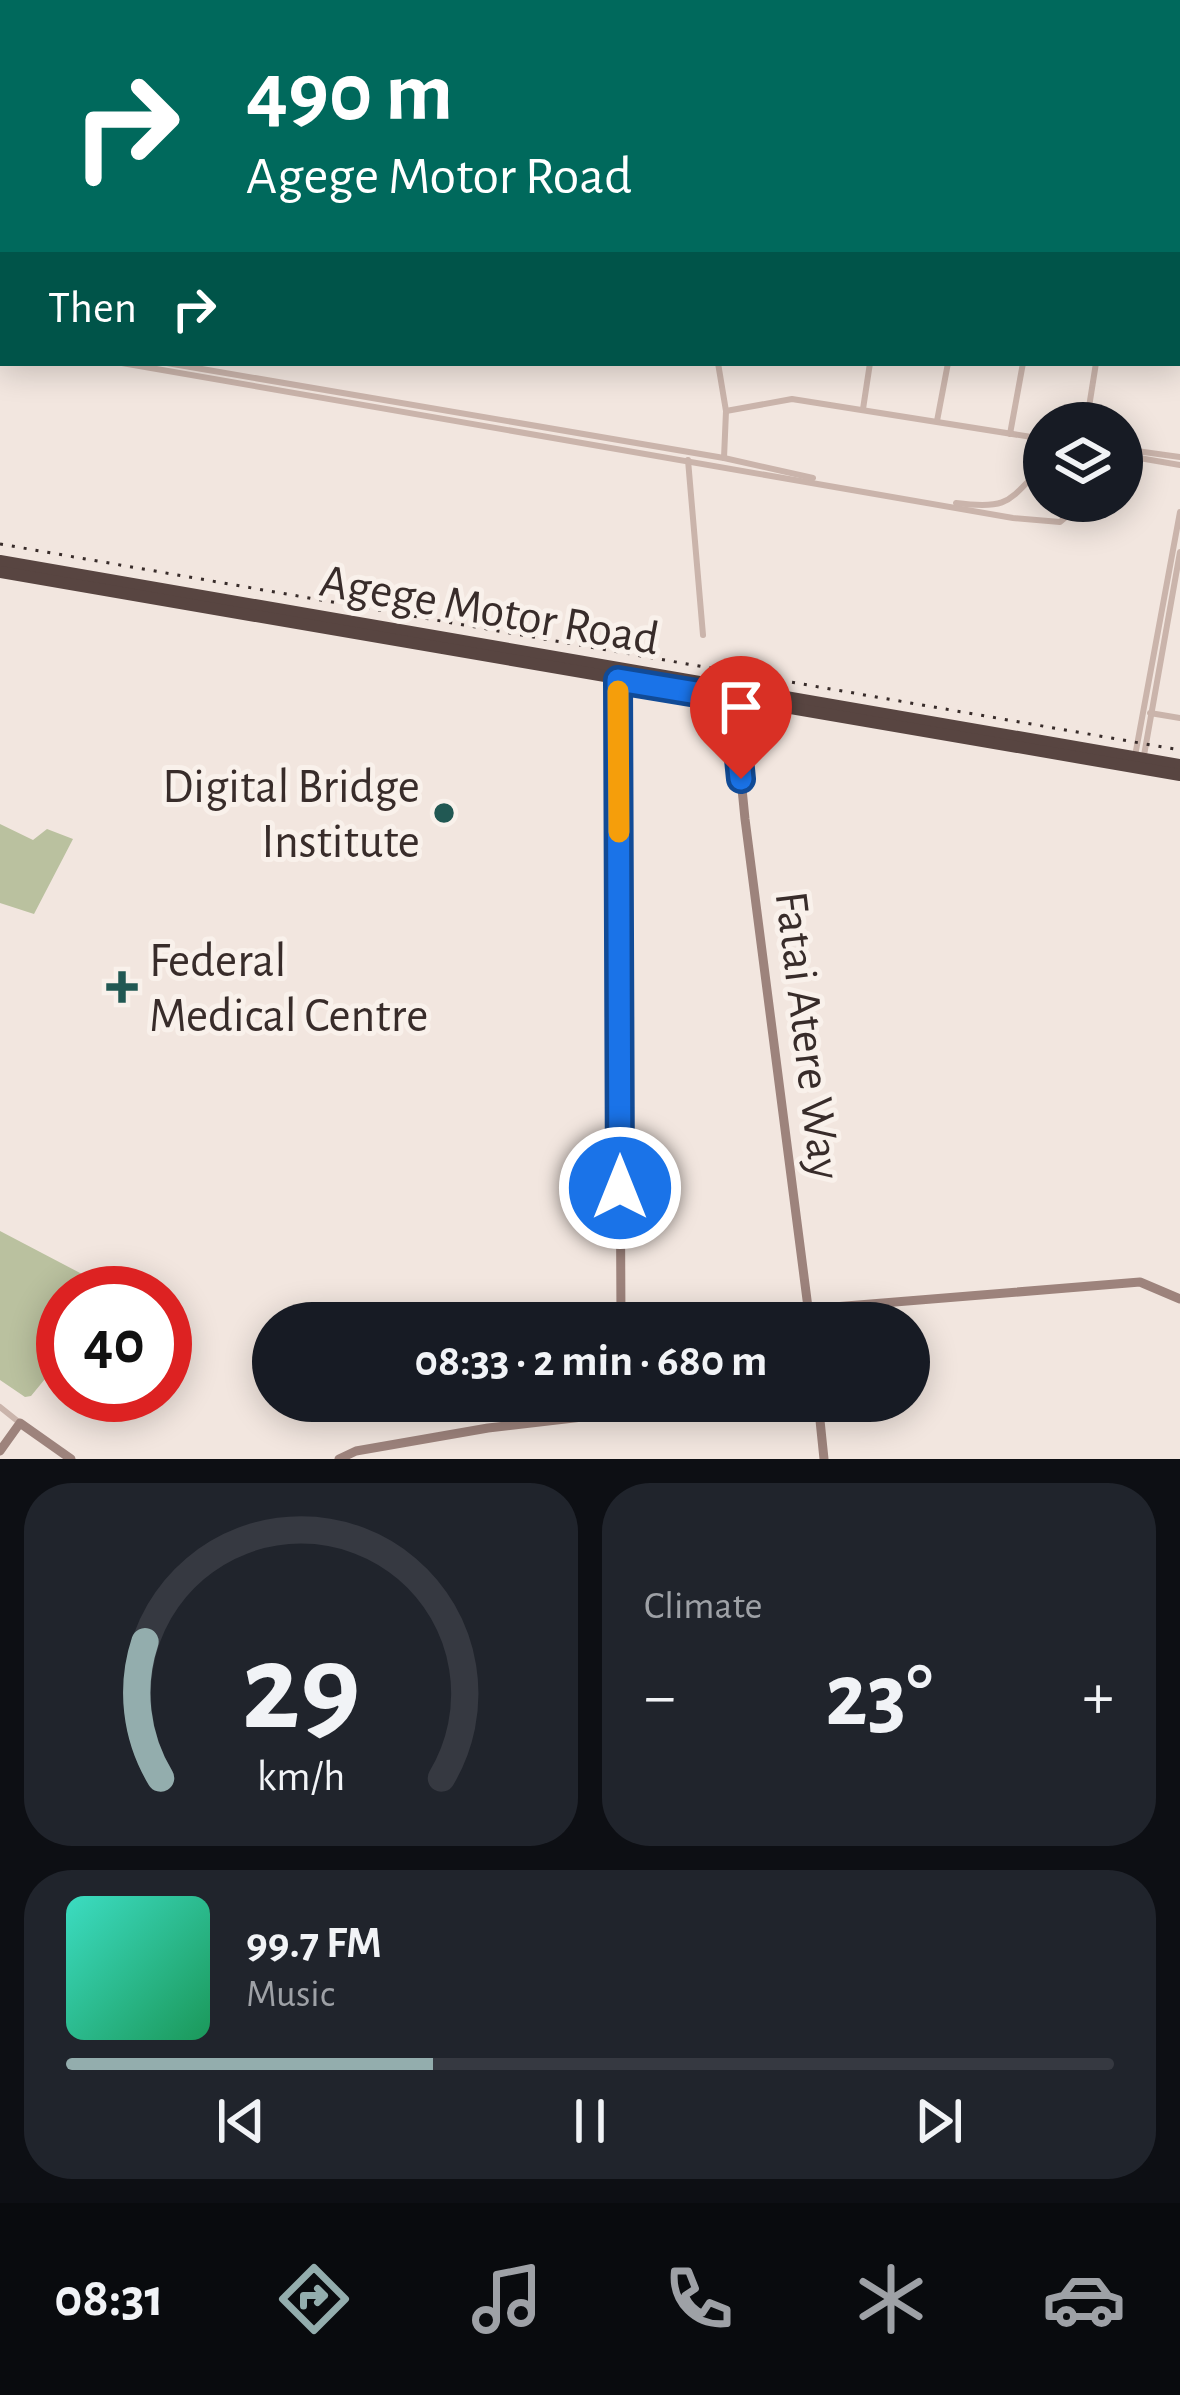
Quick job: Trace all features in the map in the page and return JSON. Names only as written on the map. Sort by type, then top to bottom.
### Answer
[{"type":"highway","name":"Agege Motor Road","points":[[0,561],[1138,763],[1180,776]]},
{"type":"highway","name":"Agege Motor Road","points":[[0,572],[618,680],[734,692]]},
{"type":"highway","name":"Agege Motor Road","points":[[1138,763],[1180,765]]},
{"type":"street","points":[[140,366],[1023,517]]},
{"type":"street","points":[[185,366],[987,507],[1007,502],[1023,486]]},
{"type":"street","points":[[718,366],[726,411],[724,458]]},
{"type":"street","points":[[862,409],[869,366]]},
{"type":"street","points":[[937,421],[947,366]]},
{"type":"street","points":[[1010,434],[1022,366]]},
{"type":"street","points":[[1090,402],[1096,366]]},
{"type":"street","points":[[726,411],[792,399],[1023,436]]},
{"type":"street","points":[[1143,455],[1180,461]]},
{"type":"street","points":[[688,460],[703,634]]},
{"type":"street","points":[[1138,763],[1180,512]]},
{"type":"street","points":[[1138,763],[1180,552]]},
{"type":"street","points":[[618,680],[621,1302]]},
{"type":"street","name":"Fatai Atere Way","points":[[734,692],[807,1302]]},
{"type":"street","points":[[1150,713],[1180,718]]},
{"type":"street","points":[[894,1302],[1140,1282],[1180,1300]]},
{"type":"street","points":[[0,1407],[71,1459]]},
{"type":"street","points":[[339,1459],[356,1451],[539,1422]]},
{"type":"street","points":[[820,1422],[824,1459]]},
{"type":"street","points":[[0,1451],[20,1423]]},
{"type":"green space","points":[[0,824],[33,840],[47,829],[73,839],[34,914],[0,903]]},
{"type":"green space","points":[[0,1231],[67,1266],[36,1266],[36,1390],[25,1397],[0,1380]]},
{"type":"railway","points":[[0,544],[1180,750]]},
{"type":"slow traffic","points":[[618,691],[619,832]]},
{"type":"place","name":"Digital Bridge Institute","points":[[444,813]]},
{"type":"place","name":"Federal Medical Centre","points":[[122,987]]},
{"type":"route","points":[[620,1188],[618,680],[733,699],[741,779]]}]
